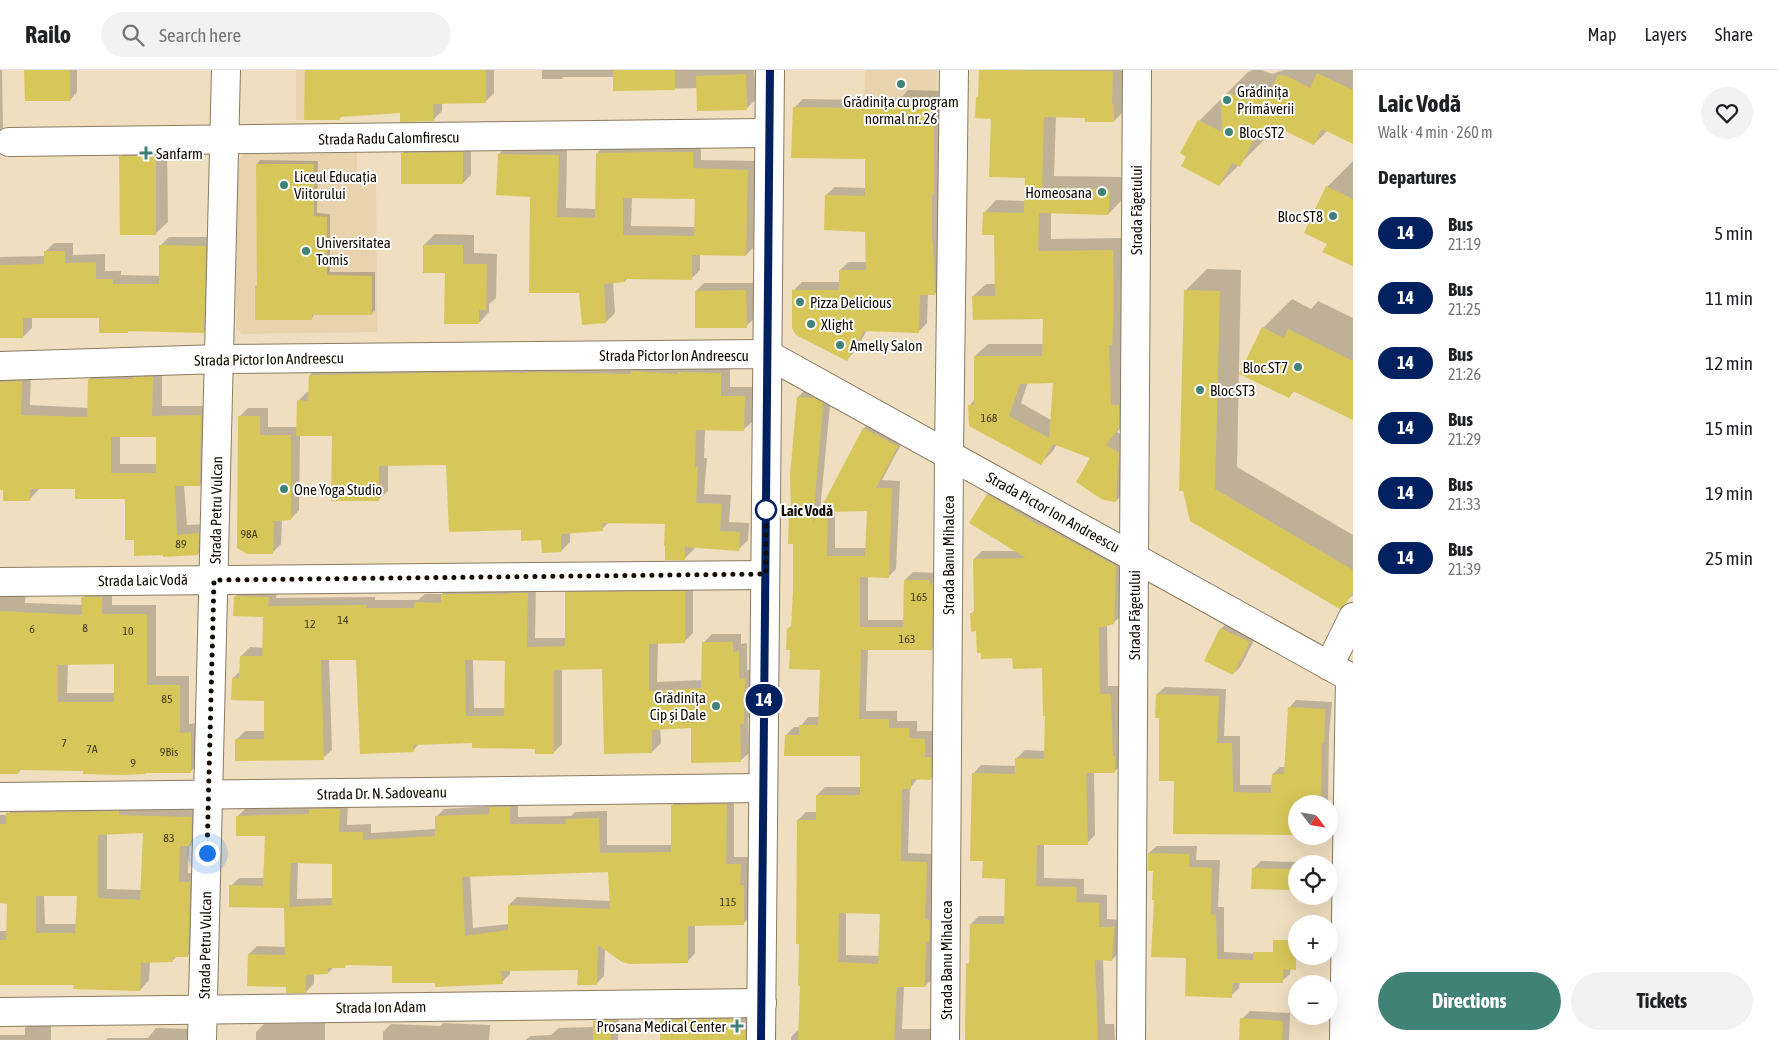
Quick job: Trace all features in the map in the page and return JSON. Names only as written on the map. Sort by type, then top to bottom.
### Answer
[{"type":"street","name":"Strada Petru Vulcan","points":[[202,1040],[226,70]]},
{"type":"street","points":[[761,1040],[770,70]]},
{"type":"street","name":"Strada Banu Mihalcea","points":[[945,1040],[954,70]]},
{"type":"street","name":"Strada Făgetului","points":[[1131,1040],[1137,70]]},
{"type":"street","name":"Strada Radu Calomfirescu","points":[[9,142],[770,133]]},
{"type":"street","name":"Strada Pictor Ion Andreescu","points":[[0,366],[220,359],[767,354],[1344,674]]},
{"type":"street","name":"Strada Laic Vodă","points":[[0,582],[766,574]]},
{"type":"street","points":[[1344,1040],[1344,674],[1353,617]]},
{"type":"street","name":"Strada Dr. N. Sadoveanu","points":[[0,797],[763,788]]},
{"type":"street","name":"Strada Ion Adam","points":[[0,1012],[762,1003]]},
{"type":"shaded area","points":[[296,70],[340,70],[340,120],[296,120]]},
{"type":"shaded area","name":"Grădinița cu program normal nr. 26","points":[[865,70],[937,70],[936,122],[864,121]]},
{"type":"shaded area","name":"Universitatea Tomis","points":[[357,153],[357,174],[376,175],[377,332],[242,334],[236,328],[237,162],[244,154]]},
{"type":"building","points":[[24,70],[70,70],[70,101],[25,101]]},
{"type":"building","points":[[305,70],[486,70],[486,103],[433,104],[434,121],[400,122],[400,113],[340,117],[340,120],[304,120]]},
{"type":"building","points":[[613,70],[675,70],[675,90],[613,91]]},
{"type":"building","points":[[979,70],[1113,71],[1112,104],[1114,104],[1114,122],[1085,122],[1085,118],[1044,117],[1042,188],[1109,189],[1109,215],[1039,213],[1038,251],[1113,250],[1114,306],[1112,345],[1109,345],[1111,405],[1119,405],[1119,428],[1106,445],[1119,453],[1116,502],[1103,500],[1076,482],[1090,458],[1053,444],[1041,465],[969,426],[968,405],[974,405],[974,356],[1042,356],[1043,319],[973,320],[972,296],[995,296],[994,235],[982,235],[983,212],[1024,213],[1025,178],[989,177],[991,119],[975,118],[976,97],[978,97]],"holes":[[[1053,383],[1049,438],[1009,416],[1020,384]]]},
{"type":"building","name":"Bloc ST2","points":[[1317,73],[1353,90],[1353,144],[1322,129],[1314,145],[1279,128],[1256,135],[1240,167],[1232,163],[1219,186],[1181,166],[1186,157],[1180,153],[1198,120],[1222,132],[1221,98],[1230,93],[1246,100],[1270,92],[1278,75],[1287,76],[1310,88]]},
{"type":"building","points":[[746,74],[747,110],[697,111],[696,76]]},
{"type":"building","points":[[899,98],[936,99],[936,122],[934,122],[934,195],[932,195],[935,295],[920,295],[919,333],[864,331],[847,361],[796,335],[792,328],[792,290],[839,290],[839,270],[866,270],[865,232],[824,230],[825,195],[865,196],[865,159],[791,158],[793,107],[850,108],[850,105],[899,106]]},
{"type":"building","points":[[463,152],[463,184],[401,184],[401,153]]},
{"type":"building","points":[[693,152],[693,168],[748,170],[746,256],[692,255],[692,280],[625,279],[625,282],[604,284],[606,323],[582,325],[579,293],[529,293],[530,197],[496,195],[498,154],[559,155],[557,217],[595,218],[596,153]],"holes":[[[623,198],[695,199],[694,236],[623,235]]]},
{"type":"building","points":[[119,156],[156,156],[156,235],[120,235]]},
{"type":"building","points":[[256,164],[314,164],[314,216],[327,217],[327,275],[372,276],[372,315],[312,315],[312,320],[255,320],[255,286],[257,286]]},
{"type":"building","name":"Bloc ST8","points":[[1326,186],[1353,199],[1353,266],[1322,252],[1327,244],[1304,233]]},
{"type":"building","points":[[159,245],[206,246],[204,333],[128,331],[128,333],[99,333],[99,318],[23,318],[23,338],[0,338],[0,265],[44,264],[44,251],[65,251],[65,263],[96,262],[96,279],[113,279],[113,284],[159,284]]},
{"type":"building","points":[[423,245],[463,245],[463,264],[487,264],[486,310],[479,310],[479,324],[444,324],[445,273],[423,273]]},
{"type":"building","points":[[746,290],[747,328],[695,328],[695,291]]},
{"type":"building","name":"Bloc ST3","points":[[1184,290],[1220,291],[1215,489],[1353,570],[1353,592],[1340,609],[1190,521],[1183,491],[1179,491]]},
{"type":"building","name":"Bloc ST7","points":[[1262,327],[1284,338],[1288,329],[1353,361],[1353,420],[1293,391],[1289,398],[1239,374]]},
{"type":"building","points":[[631,371],[678,374],[678,372],[721,373],[721,396],[745,396],[744,431],[696,430],[695,467],[698,467],[696,503],[722,504],[720,531],[740,532],[739,551],[685,547],[685,560],[665,560],[665,524],[602,523],[603,531],[561,534],[561,552],[542,553],[541,540],[521,541],[521,530],[449,532],[446,465],[379,466],[379,501],[331,501],[332,436],[296,436],[297,400],[308,401],[309,375],[481,372],[631,374]]},
{"type":"building","points":[[133,377],[153,377],[152,416],[201,415],[200,486],[175,486],[177,535],[199,533],[198,555],[134,556],[134,540],[125,540],[125,499],[75,499],[75,489],[30,489],[30,501],[3,501],[3,490],[0,490],[0,382],[22,381],[21,415],[87,417],[88,379],[133,379]],"holes":[[[111,437],[156,437],[156,473],[111,473]]]},
{"type":"building","points":[[797,397],[815,398],[823,403],[813,523],[863,428],[898,446],[876,488],[892,488],[889,578],[860,577],[860,627],[903,627],[904,580],[930,580],[930,586],[933,582],[932,650],[861,650],[859,719],[889,719],[889,728],[909,728],[909,738],[925,739],[925,757],[931,757],[931,780],[911,779],[911,789],[902,789],[901,861],[927,862],[925,919],[930,920],[929,942],[926,942],[925,987],[897,987],[894,1040],[798,1040],[800,986],[798,986],[799,944],[796,944],[797,820],[816,820],[816,795],[860,795],[860,756],[784,756],[785,735],[799,735],[799,725],[818,725],[820,670],[789,669],[790,650],[786,650],[787,628],[791,628],[793,590],[793,544],[788,544],[789,515],[791,515],[790,475]],"holes":[[[867,511],[865,556],[827,556],[828,512]],[[839,913],[880,914],[878,964],[838,962]]]},
{"type":"building","points":[[238,416],[260,416],[260,435],[291,435],[291,520],[274,521],[273,554],[247,554],[237,548]]},
{"type":"building","points":[[987,494],[1040,526],[1116,566],[1114,624],[1099,628],[1100,694],[1111,694],[1115,773],[1086,773],[1088,845],[1037,845],[1036,886],[1077,887],[1076,902],[1099,903],[1099,927],[1114,927],[1112,961],[1095,960],[1098,1040],[965,1040],[966,963],[969,964],[970,924],[1004,924],[1005,879],[982,878],[983,861],[970,861],[972,773],[1015,774],[1015,758],[1044,759],[1045,716],[1043,716],[1042,668],[1013,669],[1012,658],[981,659],[981,653],[977,653],[976,631],[971,632],[970,613],[974,613],[973,559],[1026,558],[969,523]]},
{"type":"building","points":[[685,591],[685,643],[649,644],[649,691],[701,688],[702,642],[733,642],[733,652],[739,651],[739,678],[745,678],[744,724],[740,724],[741,762],[691,763],[691,728],[652,730],[652,753],[604,754],[602,669],[554,670],[554,754],[535,754],[535,749],[472,748],[472,743],[413,745],[414,752],[360,754],[356,660],[321,660],[324,760],[235,761],[235,739],[264,739],[264,701],[231,700],[232,678],[239,678],[240,656],[262,656],[263,617],[233,616],[234,596],[269,597],[268,606],[366,605],[366,608],[414,608],[415,602],[441,603],[441,594],[528,593],[527,647],[565,646],[565,592]],"holes":[[[465,660],[505,661],[504,716],[466,716]]]},
{"type":"building","points":[[81,597],[102,597],[102,614],[147,614],[147,685],[180,685],[180,733],[191,732],[191,773],[124,775],[83,774],[83,771],[19,770],[18,774],[0,774],[0,611],[82,615]],"holes":[[[114,664],[114,702],[58,702],[58,665]]]},
{"type":"building","points":[[1220,628],[1250,642],[1233,675],[1204,661]]},
{"type":"building","points":[[1156,694],[1219,696],[1217,743],[1232,743],[1233,792],[1271,793],[1272,774],[1284,774],[1288,707],[1325,709],[1321,795],[1288,795],[1288,835],[1173,834],[1174,781],[1159,781],[1159,718],[1155,718]]},
{"type":"building","points":[[727,804],[726,864],[741,864],[740,885],[744,885],[744,925],[688,926],[688,963],[630,964],[622,962],[598,945],[597,985],[577,985],[578,970],[501,971],[503,984],[435,987],[435,983],[392,983],[392,966],[345,965],[345,968],[328,968],[328,974],[306,975],[306,993],[286,993],[286,987],[247,986],[248,954],[285,955],[284,908],[229,907],[229,885],[263,886],[265,836],[236,836],[236,816],[309,814],[309,809],[340,809],[339,832],[363,832],[363,840],[435,836],[435,816],[489,814],[489,807],[510,807],[510,824],[566,824],[565,819],[599,818],[600,853],[671,852],[671,805]],"holes":[[[291,863],[332,864],[332,905],[289,907]],[[608,872],[610,909],[508,905],[508,930],[465,936],[462,877]]]},
{"type":"building","points":[[119,811],[119,815],[192,817],[191,846],[180,846],[179,882],[190,882],[188,957],[173,957],[173,962],[141,963],[140,991],[73,989],[74,985],[0,985],[0,940],[6,940],[7,904],[0,903],[0,824],[6,824],[6,813]],"holes":[[[143,833],[140,900],[98,898],[98,835]],[[36,896],[77,896],[75,933],[36,933]]]},
{"type":"building","points":[[1148,853],[1189,854],[1189,867],[1212,868],[1211,914],[1216,915],[1217,959],[1253,960],[1253,952],[1273,952],[1273,940],[1288,940],[1288,965],[1296,965],[1296,970],[1283,969],[1283,983],[1233,983],[1232,998],[1185,996],[1186,958],[1151,957],[1154,900],[1152,900],[1153,871],[1148,871]]},
{"type":"building","points":[[1252,868],[1288,869],[1288,890],[1251,889]]},
{"type":"building","points":[[1240,1018],[1283,1021],[1282,1040],[1239,1040]]},
{"type":"building","points":[[737,1019],[745,1025],[745,1040],[660,1040],[660,1020]]},
{"type":"building","points":[[612,1020],[611,1040],[593,1040],[593,1021]]},
{"type":"bus line","name":"14","points":[[761,1040],[770,70]]},
{"type":"place","name":"Grădinița cu program normal nr. 26","points":[[901,84]]},
{"type":"place","name":"Grădinița Primăverii","points":[[1227,100]]},
{"type":"place","name":"Bloc ST2","points":[[1229,132]]},
{"type":"place","name":"Sanfarm","points":[[146,153]]},
{"type":"place","name":"Liceul Educația Viitorului","points":[[284,185]]},
{"type":"place","name":"Homeosana","points":[[1102,192]]},
{"type":"place","name":"Bloc ST8","points":[[1333,216]]},
{"type":"place","name":"Universitatea Tomis","points":[[306,251]]},
{"type":"place","name":"Pizza Delicious","points":[[800,302]]},
{"type":"place","name":"Xlight","points":[[811,324]]},
{"type":"place","name":"Amelly Salon","points":[[840,345]]},
{"type":"place","name":"Bloc ST7","points":[[1298,367]]},
{"type":"place","name":"Bloc ST3","points":[[1200,390]]},
{"type":"place","name":"One Yoga Studio","points":[[284,489]]},
{"type":"place","name":"Laic Vodă","points":[[766,510]]},
{"type":"place","name":"Grădinița Cip și Dale","points":[[716,706]]},
{"type":"place","name":"Prosana Medical Center","points":[[737,1026]]},
{"type":"route","points":[[207,853],[214,580],[766,574],[766,510]]}]
